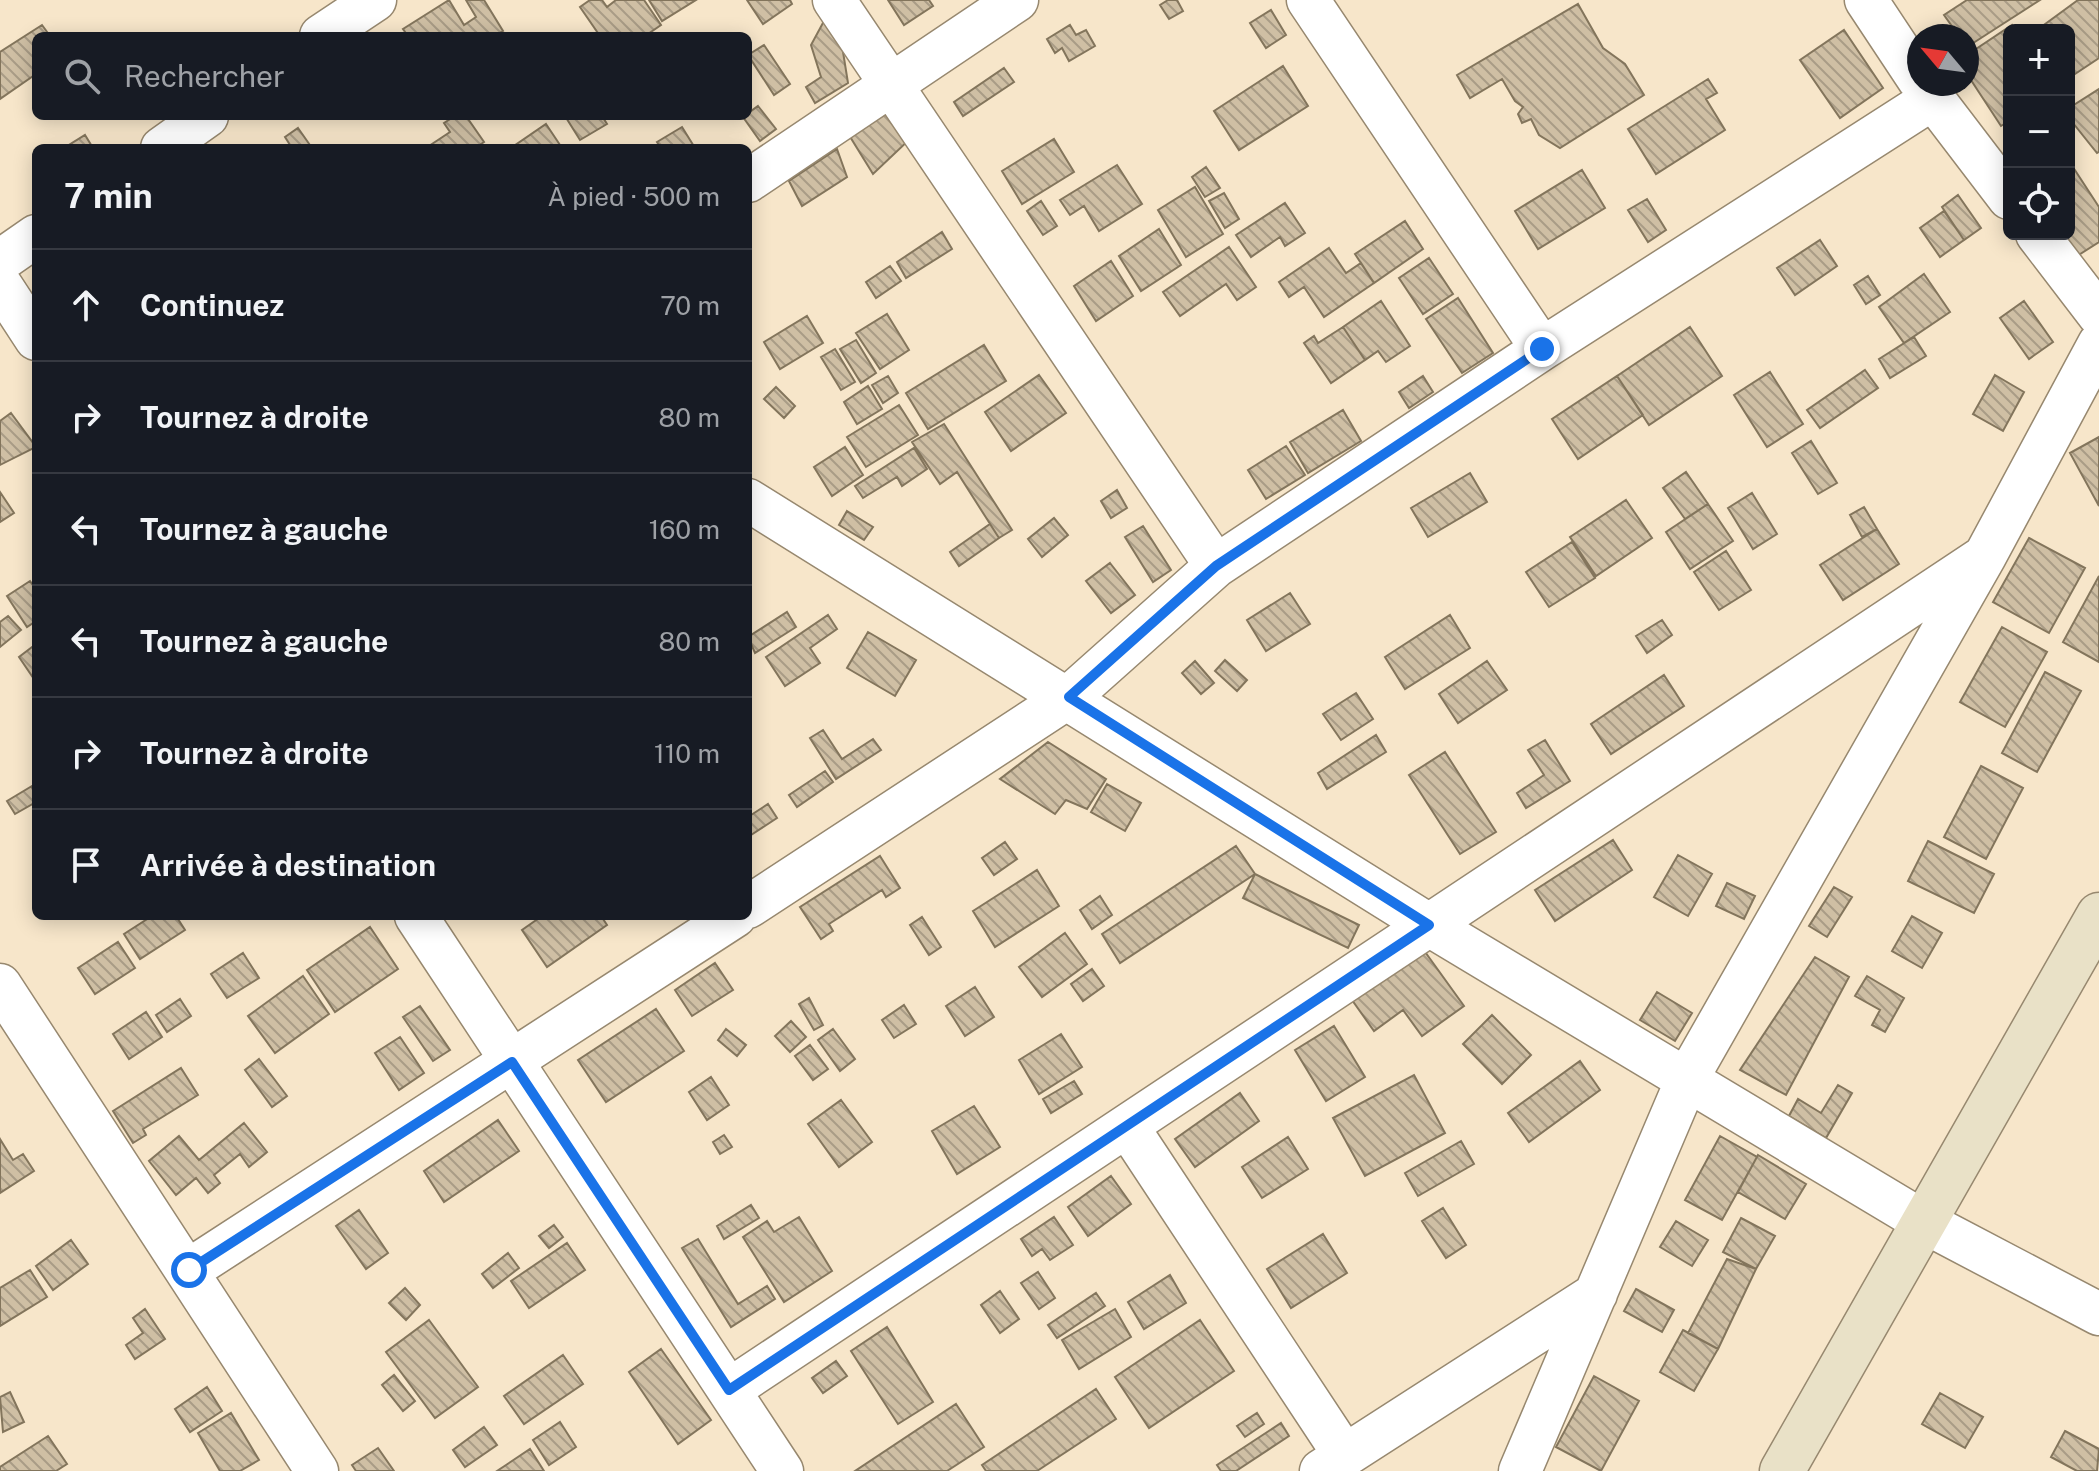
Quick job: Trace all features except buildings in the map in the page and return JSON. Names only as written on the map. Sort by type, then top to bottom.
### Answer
[{"type":"street","points":[[327,32],[375,0]]},
{"type":"street","points":[[834,0],[1216,566]]},
{"type":"street","points":[[752,178],[1017,0]]},
{"type":"street","points":[[1308,0],[1542,349]]},
{"type":"street","points":[[1866,0],[1907,62]]},
{"type":"street","points":[[752,904],[1069,697],[1216,566],[1542,349],[1912,96]]},
{"type":"street","points":[[1930,96],[2003,190]]},
{"type":"street","points":[[168,144],[201,120]]},
{"type":"street","points":[[0,261],[32,239]]},
{"type":"street","points":[[2042,240],[2099,315]]},
{"type":"street","points":[[0,284],[32,333]]},
{"type":"street","points":[[1520,1471],[1688,1077],[1985,556],[2099,344]]},
{"type":"street","points":[[752,502],[1069,697],[1429,925],[1688,1077],[1924,1222],[2099,1314]]},
{"type":"street","points":[[729,1390],[1985,556]]},
{"type":"street","points":[[1782,1471],[2099,915]]},
{"type":"street","points":[[419,920],[782,1471]]},
{"type":"street","points":[[189,1270],[729,920]]},
{"type":"street","points":[[0,985],[189,1270],[317,1471]]},
{"type":"street","points":[[1127,1126],[1333,1463],[1596,1294]]},
{"type":"route","points":[[189,1270],[512,1062],[729,1390],[1429,925],[1069,697],[1216,566],[1542,349]]}]
